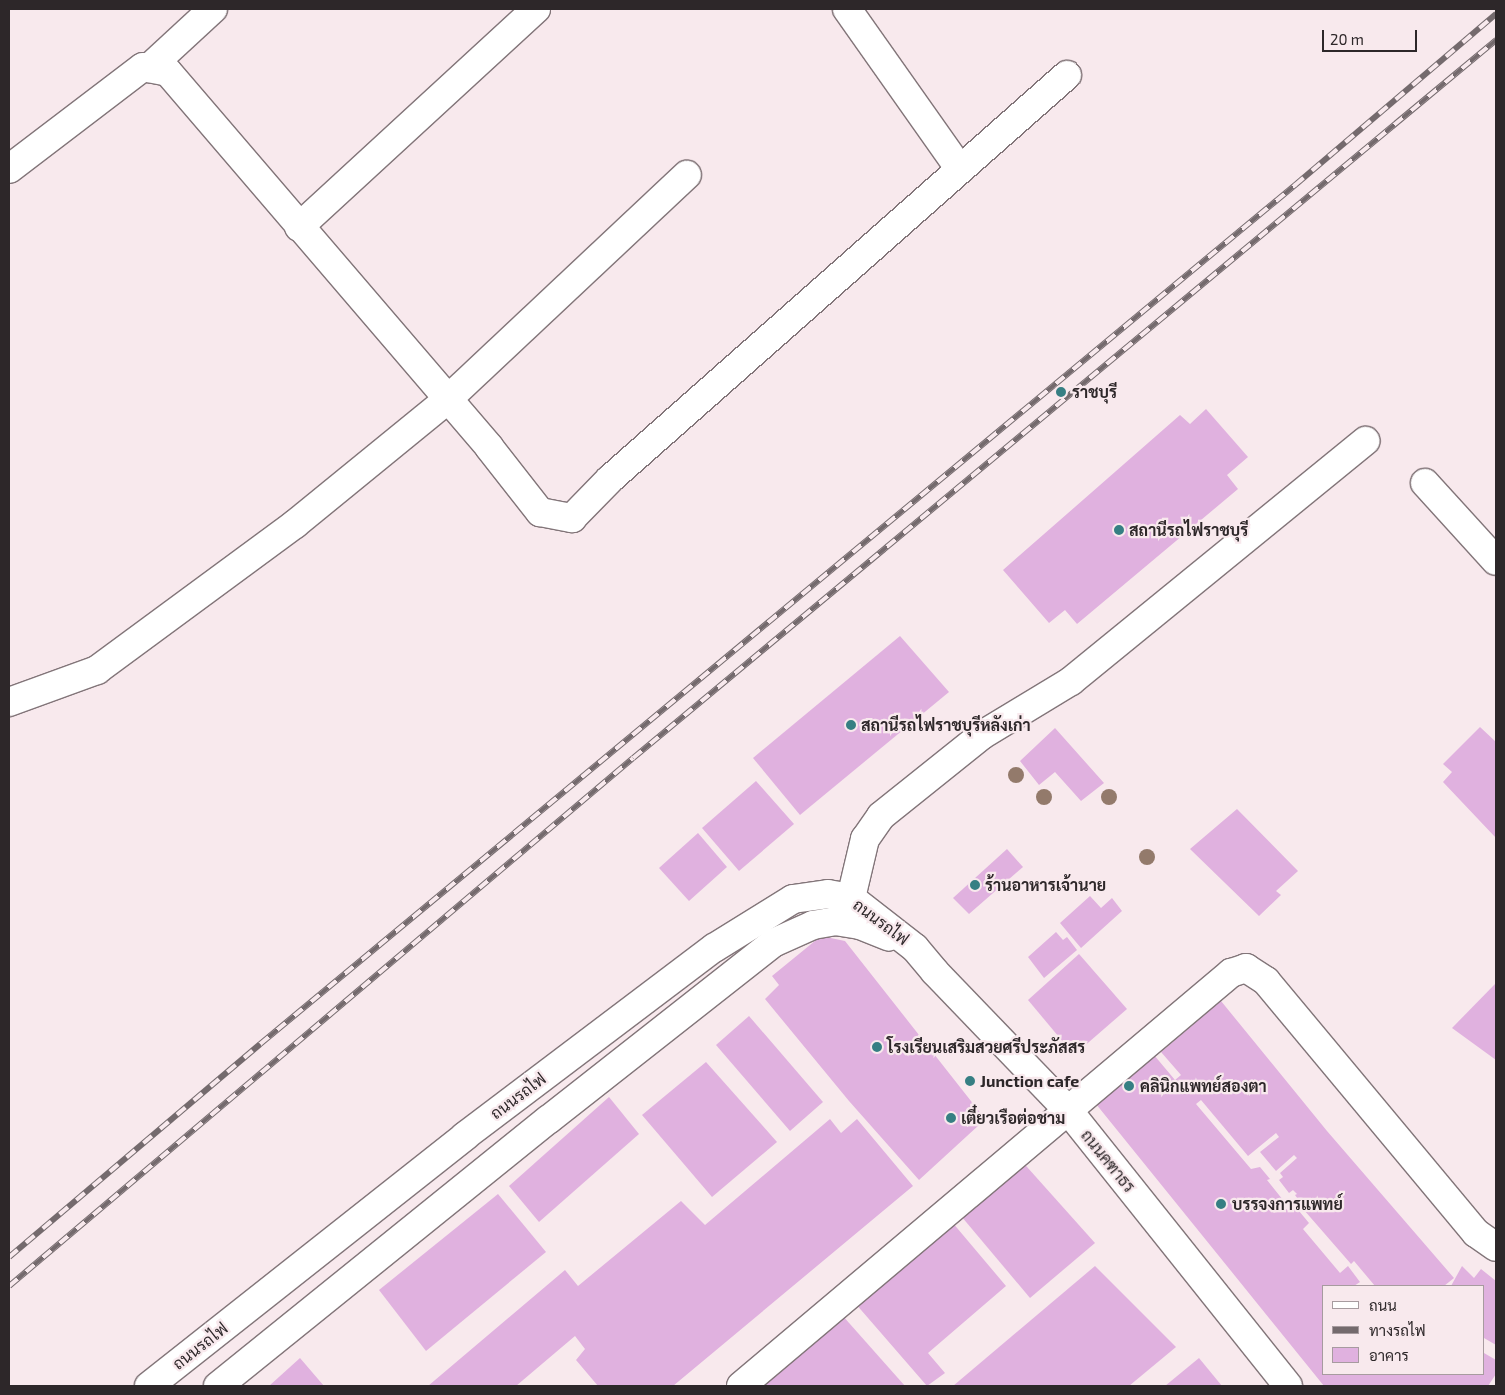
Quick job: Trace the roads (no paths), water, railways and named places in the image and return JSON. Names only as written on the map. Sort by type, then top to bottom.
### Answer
[{"type":"street","points":[[149,68],[213,9]]},
{"type":"street","points":[[299,227],[536,9]]},
{"type":"street","points":[[847,9],[960,169]]},
{"type":"street","points":[[9,169],[144,67],[168,72],[489,447],[540,512],[572,518],[610,479],[1068,75]]},
{"type":"street","points":[[9,702],[97,670],[295,524],[447,400],[687,175]]},
{"type":"street","points":[[851,898],[865,839],[881,816],[982,735],[1071,681],[1365,441]]},
{"type":"street","points":[[1425,483],[1496,561]]},
{"type":"street","name":"ถนนรถไฟ","points":[[149,1386],[465,1136],[714,948],[793,900],[828,894],[851,898],[915,948]]},
{"type":"street","name":"ถนนรถไฟ","points":[[218,1386],[548,1120],[773,943],[813,925],[835,921],[860,924],[915,948]]},
{"type":"street","name":"ถนนคฑาธร","points":[[915,948],[935,972],[1067,1109],[1288,1386]]},
{"type":"street","points":[[741,1386],[1067,1109],[1231,973],[1246,968],[1266,982],[1476,1233],[1496,1247]]},
{"type":"railway","points":[[9,1257],[260,1044],[1295,185],[1496,14]]},
{"type":"railway","points":[[9,1286],[633,758],[1496,40]]},
{"type":"place","name":"ราชบุรี","points":[[1061,392]]},
{"type":"place","name":"สถานีรถไฟราชบุรี","points":[[1119,530]]},
{"type":"place","name":"สถานีรถไฟราชบุรีหลังเก่า","points":[[851,725]]},
{"type":"place","name":"ร้านอาหารเจ้านาย","points":[[975,885]]},
{"type":"place","name":"โรงเรียนเสริมสวยศรีประภัสสร","points":[[877,1047]]},
{"type":"place","name":"Junction cafe","points":[[970,1081]]},
{"type":"place","name":"คลินิกแพทย์สองตา","points":[[1129,1086]]},
{"type":"place","name":"เตี๋ยวเรือต่อชาม","points":[[951,1118]]},
{"type":"place","name":"บรรจงการแพทย์","points":[[1221,1204]]}]
